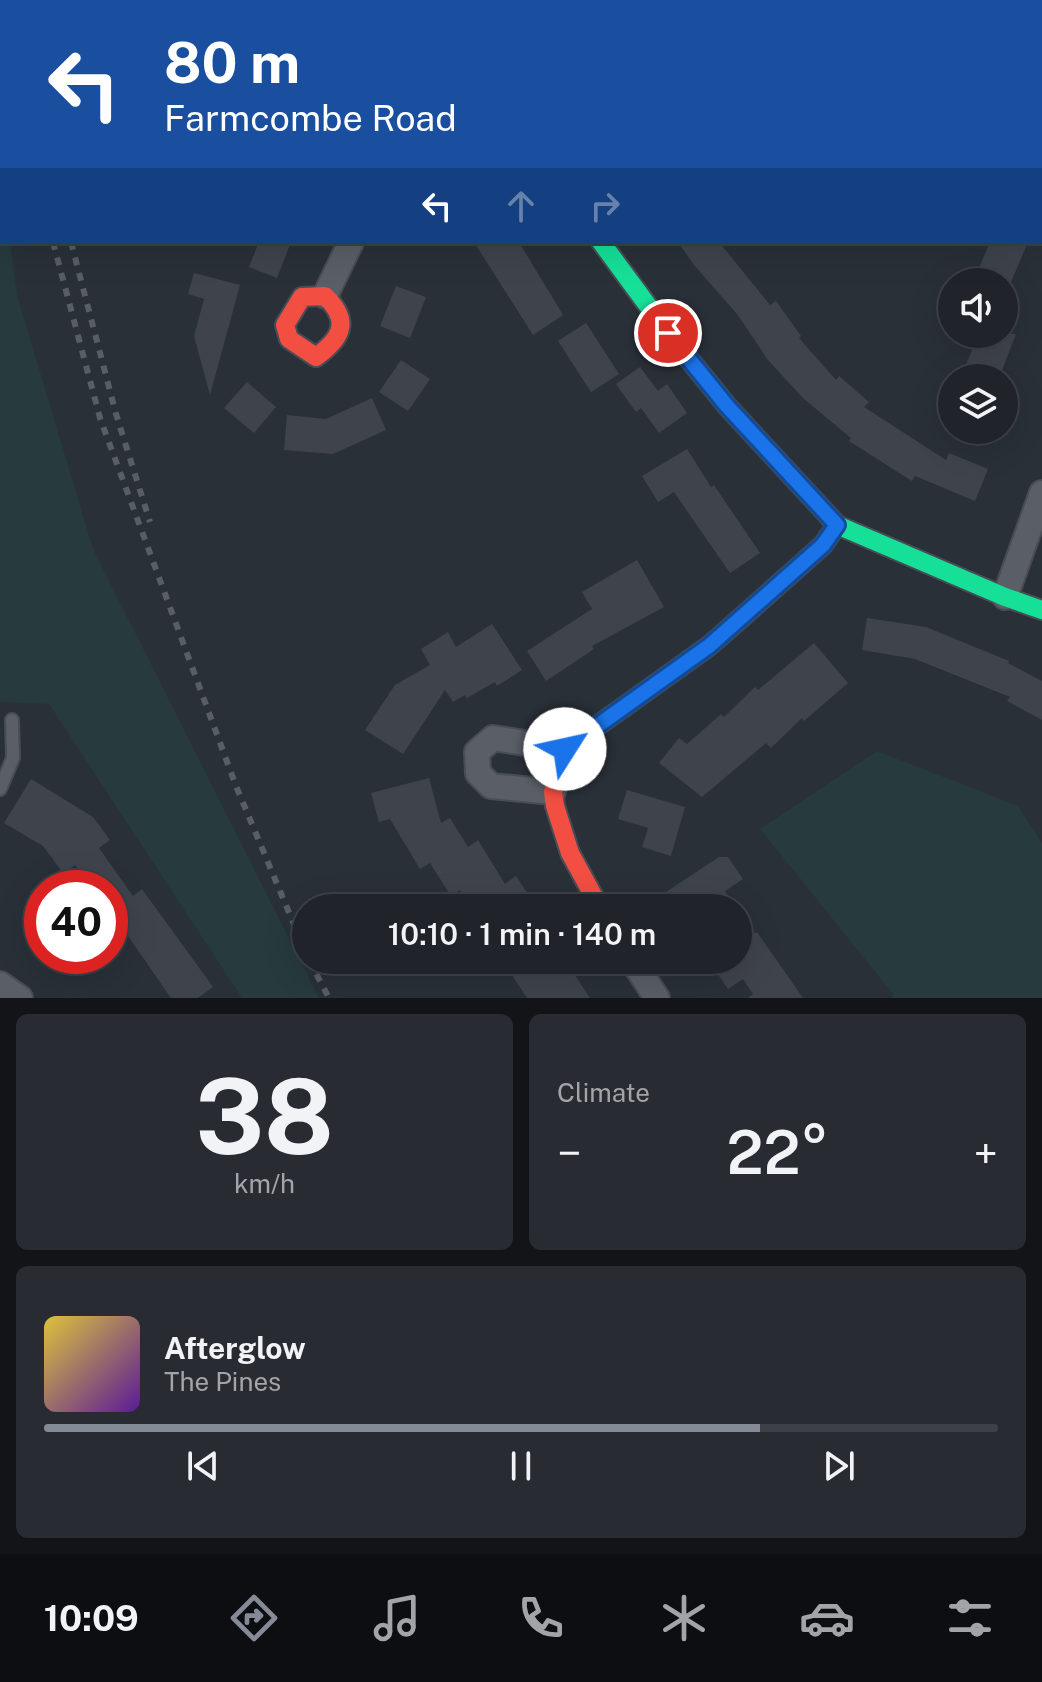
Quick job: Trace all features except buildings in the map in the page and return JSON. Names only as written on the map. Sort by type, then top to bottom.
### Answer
[{"type":"street","points":[[325,296],[350,244]]},
{"type":"street","points":[[602,244],[727,406],[837,525],[1042,610]]},
{"type":"street","points":[[1005,597],[1042,493]]},
{"type":"street","points":[[592,894],[570,853],[553,792],[565,749],[709,646],[823,545],[837,525]]},
{"type":"street","points":[[553,792],[491,786],[478,773],[477,752],[493,738],[565,749]]},
{"type":"street","points":[[641,974],[657,998]]},
{"type":"street","points":[[0,984],[20,998]]},
{"type":"lane","points":[[0,789],[13,758],[12,720]]},
{"type":"green space","points":[[0,244],[10,244],[17,295],[93,549],[292,944],[292,974],[307,974],[319,998],[242,998],[49,704],[0,702]]},
{"type":"green space","points":[[877,751],[1018,806],[1042,843],[1042,998],[890,998],[894,995],[760,829]]},
{"type":"railway","points":[[54,244],[100,418],[236,786],[292,920]]},
{"type":"railway","points":[[72,244],[116,414],[150,522]]},
{"type":"railway","points":[[316,974],[329,998]]},
{"type":"traffic: fast","points":[[602,244],[727,406],[837,525],[1042,610]]},
{"type":"traffic: fast","points":[[741,618],[823,545],[837,525]]},
{"type":"traffic: jam","points":[[325,296],[338,313],[340,329],[332,343],[316,357],[289,339],[285,325],[302,297],[325,296]]},
{"type":"traffic: jam","points":[[592,894],[570,853],[555,806],[553,792],[565,749],[709,646],[741,618]]},
{"type":"route","points":[[565,749],[709,646],[823,545],[837,525],[727,406],[668,333]]}]
